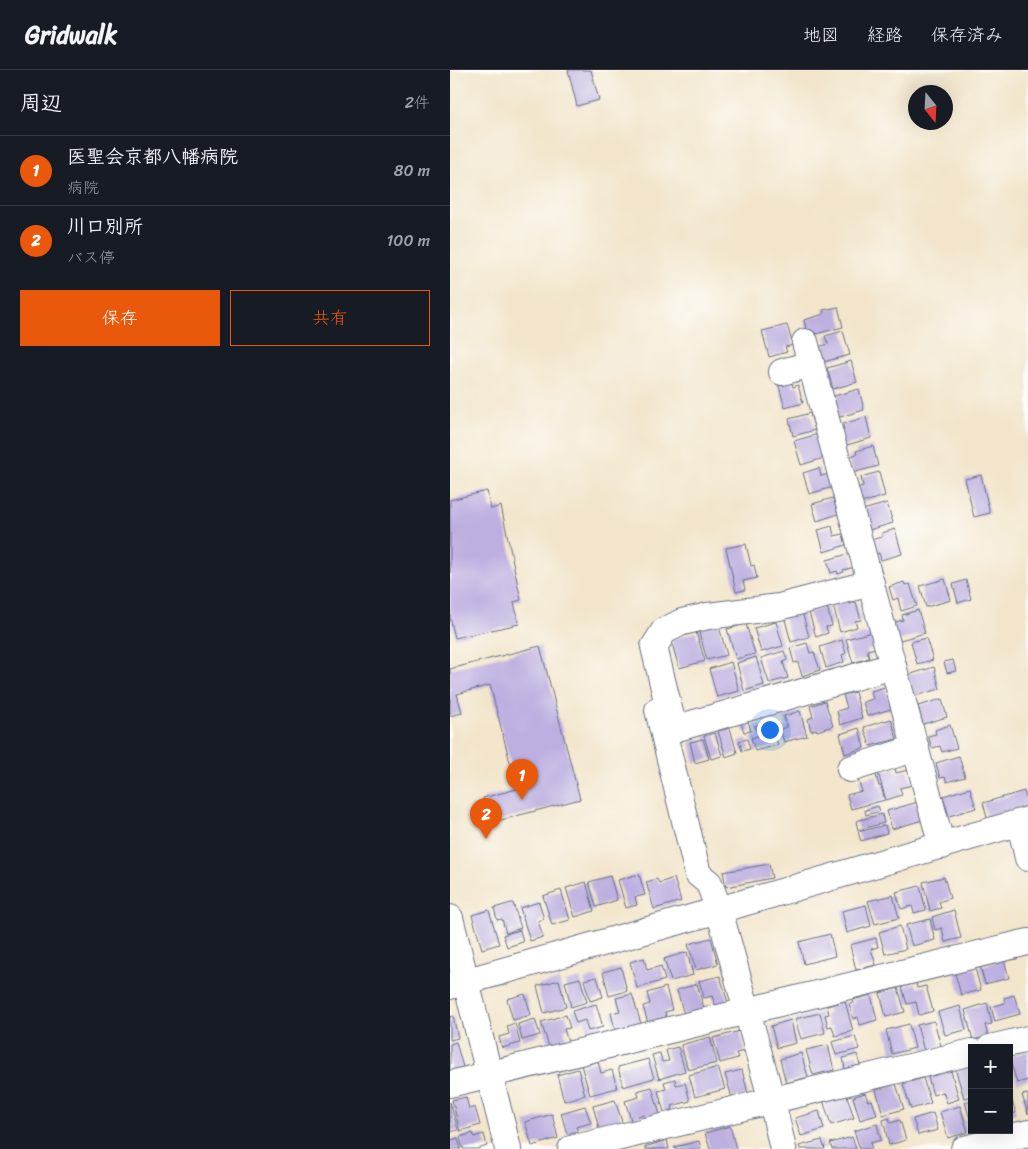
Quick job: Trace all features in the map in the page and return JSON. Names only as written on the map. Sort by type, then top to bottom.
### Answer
[{"type":"street","points":[[782,372],[808,353],[942,846]]},
{"type":"street","points":[[871,583],[778,608],[708,616],[682,622],[664,631],[654,647],[674,729],[893,666]]},
{"type":"street","points":[[641,639],[698,874],[709,883],[719,910],[772,1101],[783,1149]]},
{"type":"street","points":[[850,769],[916,748]]},
{"type":"street","points":[[458,984],[1024,822],[1028,858]]},
{"type":"street","points":[[450,918],[458,984],[490,1074],[508,1149]]},
{"type":"street","points":[[450,1084],[1028,942]]},
{"type":"street","points":[[1007,1044],[1028,1039]]},
{"type":"street","points":[[571,1149],[968,1053]]},
{"type":"street","points":[[964,1149],[1028,1133]]},
{"type":"building","points":[[568,70],[591,70],[599,100],[577,106]]},
{"type":"building","points":[[838,307],[843,327],[808,336],[804,320],[824,314],[823,310]]},
{"type":"building","points":[[787,325],[793,345],[785,347],[787,352],[769,357],[762,331]]},
{"type":"building","points":[[843,331],[850,355],[819,363],[815,348],[828,344],[825,336]]},
{"type":"building","points":[[851,361],[857,382],[833,389],[827,368]]},
{"type":"building","points":[[791,380],[793,387],[798,385],[803,403],[785,408],[778,383]]},
{"type":"building","points":[[859,389],[864,410],[833,419],[827,398]]},
{"type":"building","points":[[810,413],[815,430],[793,436],[789,419]]},
{"type":"building","points":[[866,417],[871,438],[840,447],[836,432],[844,430],[843,424]]},
{"type":"building","points":[[818,434],[824,458],[801,465],[794,441]]},
{"type":"building","points":[[873,446],[878,466],[852,473],[848,457],[857,454],[856,451]]},
{"type":"building","points":[[819,468],[821,476],[829,474],[833,487],[809,494],[803,473]]},
{"type":"building","points":[[879,472],[885,496],[861,503],[856,488],[863,486],[861,477]]},
{"type":"building","points":[[981,475],[990,513],[974,517],[965,479]]},
{"type":"building","points":[[487,491],[491,509],[501,506],[521,600],[514,602],[519,624],[455,638],[450,617],[450,500]]},
{"type":"building","points":[[833,498],[838,514],[817,521],[812,504]]},
{"type":"building","points":[[887,503],[893,523],[866,531],[863,510]]},
{"type":"building","points":[[832,526],[834,536],[843,534],[846,545],[824,552],[818,530]]},
{"type":"building","points":[[895,529],[902,554],[881,560],[879,553],[874,554],[870,540],[882,537],[882,533]]},
{"type":"building","points":[[746,544],[751,566],[754,565],[757,578],[743,581],[745,590],[736,592],[726,548]]},
{"type":"building","points":[[851,553],[855,567],[843,570],[844,572],[838,574],[837,571],[831,573],[827,560]]},
{"type":"building","points":[[945,579],[951,600],[926,607],[920,586]]},
{"type":"building","points":[[966,580],[971,599],[958,603],[953,584]]},
{"type":"building","points":[[904,582],[905,585],[910,584],[917,606],[901,611],[898,598],[893,600],[889,587]]},
{"type":"building","points":[[849,600],[850,604],[856,602],[861,620],[855,621],[857,627],[840,632],[833,605]]},
{"type":"building","points":[[827,607],[832,626],[826,627],[828,633],[816,637],[809,612]]},
{"type":"building","points":[[918,610],[925,633],[897,641],[892,623],[903,620],[902,615]]},
{"type":"building","points":[[802,611],[809,637],[791,642],[784,616]]},
{"type":"building","points":[[776,622],[783,646],[761,652],[754,628]]},
{"type":"building","points":[[718,623],[727,655],[707,660],[698,629]]},
{"type":"building","points":[[746,624],[755,654],[736,659],[727,629]]},
{"type":"building","points":[[696,632],[705,661],[679,668],[671,640]]},
{"type":"building","points":[[872,632],[876,648],[867,650],[869,658],[853,663],[846,639]]},
{"type":"building","points":[[926,638],[933,660],[917,664],[911,642]]},
{"type":"building","points":[[842,640],[846,653],[842,655],[844,662],[826,668],[820,647]]},
{"type":"building","points":[[807,643],[810,653],[814,652],[820,670],[802,676],[798,662],[794,663],[790,648]]},
{"type":"building","points":[[540,646],[580,799],[490,823],[483,798],[517,789],[490,685],[457,694],[462,713],[450,716],[450,669]]},
{"type":"building","points":[[784,651],[787,660],[783,662],[788,678],[769,683],[761,658]]},
{"type":"building","points":[[756,657],[764,685],[744,691],[737,663]]},
{"type":"building","points":[[953,660],[956,671],[947,673],[944,662]]},
{"type":"building","points":[[731,662],[739,691],[717,697],[709,669]]},
{"type":"building","points":[[934,667],[940,689],[914,696],[908,675]]},
{"type":"building","points":[[885,687],[891,709],[867,716],[863,702],[873,699],[871,691]]},
{"type":"building","points":[[855,692],[862,718],[840,725],[837,711],[847,708],[843,695]]},
{"type":"building","points":[[942,699],[947,717],[923,724],[918,706]]},
{"type":"building","points":[[825,701],[833,726],[811,731],[808,719],[813,717],[810,706]]},
{"type":"building","points":[[800,711],[807,736],[784,742],[780,729],[787,727],[784,716]]},
{"type":"building","points":[[891,719],[897,739],[870,746],[864,727]]},
{"type":"building","points":[[748,721],[751,731],[744,732],[741,723]]},
{"type":"building","points":[[771,722],[778,745],[755,751],[751,738],[758,736],[755,726]]},
{"type":"building","points":[[950,725],[957,748],[942,752],[940,746],[932,748],[928,736],[936,734],[935,730]]},
{"type":"building","points":[[730,728],[737,753],[726,757],[718,731]]},
{"type":"building","points":[[859,728],[864,748],[845,754],[840,734]]},
{"type":"building","points":[[715,733],[722,756],[711,759],[704,736]]},
{"type":"building","points":[[703,739],[709,759],[695,763],[690,742]]},
{"type":"building","points":[[747,739],[750,749],[742,751],[739,741]]},
{"type":"building","points":[[959,756],[965,777],[947,782],[945,777],[940,778],[936,763]]},
{"type":"building","points":[[895,768],[896,773],[908,770],[912,785],[900,788],[902,795],[886,800],[878,773]]},
{"type":"building","points":[[876,775],[885,800],[851,809],[847,795],[862,791],[858,780]]},
{"type":"building","points":[[970,788],[976,808],[949,816],[943,796]]},
{"type":"building","points":[[1024,791],[1028,810],[988,821],[983,803]]},
{"type":"building","points":[[918,802],[923,820],[892,829],[887,811]]},
{"type":"building","points":[[878,806],[880,811],[866,815],[865,810]]},
{"type":"building","points":[[882,814],[884,823],[858,830],[856,821]]},
{"type":"building","points":[[885,825],[887,833],[861,841],[858,832]]},
{"type":"building","points":[[769,864],[772,878],[726,887],[723,872]]},
{"type":"building","points":[[639,874],[645,895],[635,897],[637,905],[626,908],[618,880]]},
{"type":"building","points":[[610,876],[617,900],[596,907],[589,882]]},
{"type":"building","points":[[944,877],[950,898],[939,902],[941,908],[930,911],[923,882]]},
{"type":"building","points":[[674,878],[681,901],[654,909],[646,882],[657,879],[659,883]]},
{"type":"building","points":[[586,882],[594,911],[575,917],[566,888]]},
{"type":"building","points":[[920,886],[926,910],[914,913],[912,906],[901,909],[896,892]]},
{"type":"building","points":[[561,890],[570,920],[552,925],[543,896]]},
{"type":"building","points":[[893,895],[899,918],[875,924],[868,901]]},
{"type":"building","points":[[539,902],[544,919],[538,921],[543,937],[530,941],[520,908]]},
{"type":"building","points":[[513,903],[521,928],[506,933],[502,919],[497,920],[494,908]]},
{"type":"building","points":[[866,905],[871,926],[847,933],[842,911]]},
{"type":"building","points":[[489,910],[499,944],[482,949],[472,915]]},
{"type":"building","points":[[954,910],[961,938],[945,942],[942,928],[935,930],[932,917]]},
{"type":"building","points":[[930,919],[935,940],[912,946],[906,925]]},
{"type":"building","points":[[900,926],[906,949],[885,954],[879,932]]},
{"type":"building","points":[[520,930],[523,942],[507,947],[503,935]]},
{"type":"building","points":[[830,934],[835,956],[804,964],[799,942]]},
{"type":"building","points":[[711,938],[718,964],[696,970],[688,944]]},
{"type":"building","points":[[876,938],[878,947],[871,949],[876,965],[856,970],[850,945]]},
{"type":"building","points":[[687,952],[693,975],[671,981],[664,959]]},
{"type":"building","points":[[644,958],[647,970],[661,966],[665,980],[637,988],[630,962]]},
{"type":"building","points":[[1004,960],[1009,978],[985,984],[980,966]]},
{"type":"building","points":[[621,967],[627,991],[609,996],[603,972]]},
{"type":"building","points":[[975,968],[981,990],[961,995],[955,973]]},
{"type":"building","points":[[720,976],[728,1003],[716,1007],[712,996],[704,998],[699,981]]},
{"type":"building","points":[[597,977],[603,997],[590,1001],[584,980]]},
{"type":"building","points":[[580,978],[587,1002],[571,1007],[565,982]]},
{"type":"building","points":[[559,980],[566,1007],[544,1013],[537,986]]},
{"type":"building","points":[[916,983],[917,988],[926,986],[933,1011],[919,1015],[916,1002],[907,1004],[902,987]]},
{"type":"building","points":[[697,984],[705,1012],[685,1018],[677,990]]},
{"type":"building","points":[[666,987],[672,1010],[665,1012],[666,1017],[657,1019],[659,1024],[649,1027],[643,1006],[650,1004],[647,993]]},
{"type":"building","points":[[898,988],[905,1012],[886,1017],[880,993]]},
{"type":"building","points":[[525,994],[531,1015],[513,1020],[507,999]]},
{"type":"building","points":[[632,994],[642,1027],[616,1034],[611,1013],[620,1011],[616,998]]},
{"type":"building","points":[[871,995],[877,1020],[860,1025],[858,1017],[853,1019],[849,1004],[854,1003],[853,1000]]},
{"type":"building","points":[[1014,995],[1020,1014],[995,1021],[991,1007],[1005,1003],[1004,998]]},
{"type":"building","points":[[845,1001],[853,1031],[835,1036],[832,1026],[828,1027],[825,1015],[829,1014],[827,1006]]},
{"type":"building","points":[[987,1003],[992,1024],[985,1025],[988,1036],[973,1040],[965,1010]]},
{"type":"building","points":[[596,1004],[603,1027],[588,1031],[585,1020],[576,1023],[572,1011]]},
{"type":"building","points":[[960,1006],[966,1030],[945,1035],[938,1012]]},
{"type":"building","points":[[820,1013],[825,1033],[801,1039],[795,1019]]},
{"type":"building","points":[[566,1015],[570,1028],[564,1029],[568,1042],[549,1047],[541,1022]]},
{"type":"building","points":[[453,1016],[458,1038],[450,1040],[450,1017]]},
{"type":"building","points":[[535,1019],[540,1035],[522,1040],[518,1024]]},
{"type":"building","points":[[791,1020],[796,1043],[777,1048],[771,1026]]},
{"type":"building","points":[[934,1021],[941,1046],[924,1051],[917,1025]]},
{"type":"building","points":[[515,1023],[520,1043],[502,1048],[499,1037],[509,1034],[507,1026]]},
{"type":"building","points":[[909,1024],[915,1048],[892,1054],[886,1030]]},
{"type":"building","points":[[740,1031],[745,1051],[736,1053],[738,1058],[720,1063],[713,1038]]},
{"type":"building","points":[[855,1036],[859,1049],[836,1055],[832,1042]]},
{"type":"building","points":[[710,1037],[717,1063],[688,1070],[681,1045]]},
{"type":"building","points":[[456,1042],[463,1067],[450,1071],[450,1044]]},
{"type":"building","points":[[828,1045],[834,1070],[813,1075],[806,1050]]},
{"type":"building","points":[[678,1047],[685,1071],[659,1079],[652,1055],[660,1053],[662,1062],[669,1061],[666,1050]]},
{"type":"building","points":[[1028,1051],[1028,1080],[1017,1083],[1013,1070],[1013,1056]]},
{"type":"building","points":[[801,1053],[808,1077],[786,1083],[780,1059]]},
{"type":"building","points":[[857,1054],[860,1065],[845,1069],[843,1058]]},
{"type":"building","points":[[648,1059],[654,1078],[623,1087],[618,1067]]},
{"type":"building","points":[[598,1061],[601,1073],[612,1070],[617,1088],[590,1095],[581,1065]]},
{"type":"building","points":[[968,1064],[968,1097],[964,1098],[955,1068]]},
{"type":"building","points":[[718,1067],[725,1089],[695,1097],[689,1075]]},
{"type":"building","points":[[578,1069],[585,1095],[564,1101],[557,1075]]},
{"type":"building","points":[[742,1070],[748,1094],[732,1098],[725,1074]]},
{"type":"building","points":[[951,1071],[959,1099],[947,1103],[943,1092],[933,1095],[928,1077]]},
{"type":"building","points":[[923,1078],[931,1103],[911,1109],[903,1084]]},
{"type":"building","points":[[675,1079],[676,1085],[685,1083],[690,1101],[672,1106],[673,1109],[664,1112],[658,1091],[666,1089],[664,1082]]},
{"type":"building","points":[[896,1084],[904,1109],[883,1115],[876,1090]]},
{"type":"building","points":[[652,1087],[660,1115],[645,1119],[644,1115],[638,1116],[639,1121],[632,1123],[625,1101],[639,1097],[637,1091]]},
{"type":"building","points":[[846,1093],[854,1118],[831,1125],[823,1100]]},
{"type":"building","points":[[865,1093],[868,1101],[872,1100],[877,1115],[860,1120],[853,1097]]},
{"type":"building","points":[[1028,1094],[1028,1114],[1022,1095]]},
{"type":"building","points":[[466,1097],[469,1109],[475,1107],[480,1125],[460,1131],[452,1100]]},
{"type":"building","points":[[615,1100],[623,1125],[600,1132],[593,1106]]},
{"type":"building","points":[[450,1102],[458,1130],[450,1132]]},
{"type":"building","points":[[965,1102],[968,1102],[968,1112]]},
{"type":"building","points":[[585,1106],[591,1123],[576,1127],[578,1131],[567,1134],[561,1113]]},
{"type":"building","points":[[960,1106],[968,1132],[948,1138],[940,1112]]},
{"type":"building","points":[[819,1111],[824,1129],[801,1136],[795,1118]]},
{"type":"building","points":[[933,1113],[938,1130],[918,1135],[913,1119]]},
{"type":"building","points":[[552,1114],[558,1138],[532,1146],[525,1122]]},
{"type":"building","points":[[889,1118],[891,1123],[900,1120],[906,1140],[889,1145],[883,1120]]},
{"type":"building","points":[[877,1124],[881,1140],[870,1143],[872,1149],[860,1149],[854,1131]]},
{"type":"building","points":[[730,1126],[736,1149],[710,1149],[705,1133]]},
{"type":"building","points":[[473,1133],[474,1137],[484,1134],[487,1146],[477,1149],[463,1149],[460,1137]]},
{"type":"building","points":[[852,1137],[856,1149],[832,1149],[830,1143]]},
{"type":"building","points":[[458,1138],[461,1149],[450,1149],[450,1140]]},
{"type":"building","points":[[667,1140],[669,1149],[645,1149],[645,1147]]},
{"type":"building","points":[[822,1140],[825,1149],[800,1149],[799,1146]]},
{"type":"building","points":[[699,1141],[701,1149],[675,1149],[675,1147]]},
{"type":"place","name":"医聖会京都八幡病院","points":[[522,800]]},
{"type":"place","name":"川口別所","points":[[486,839]]}]
